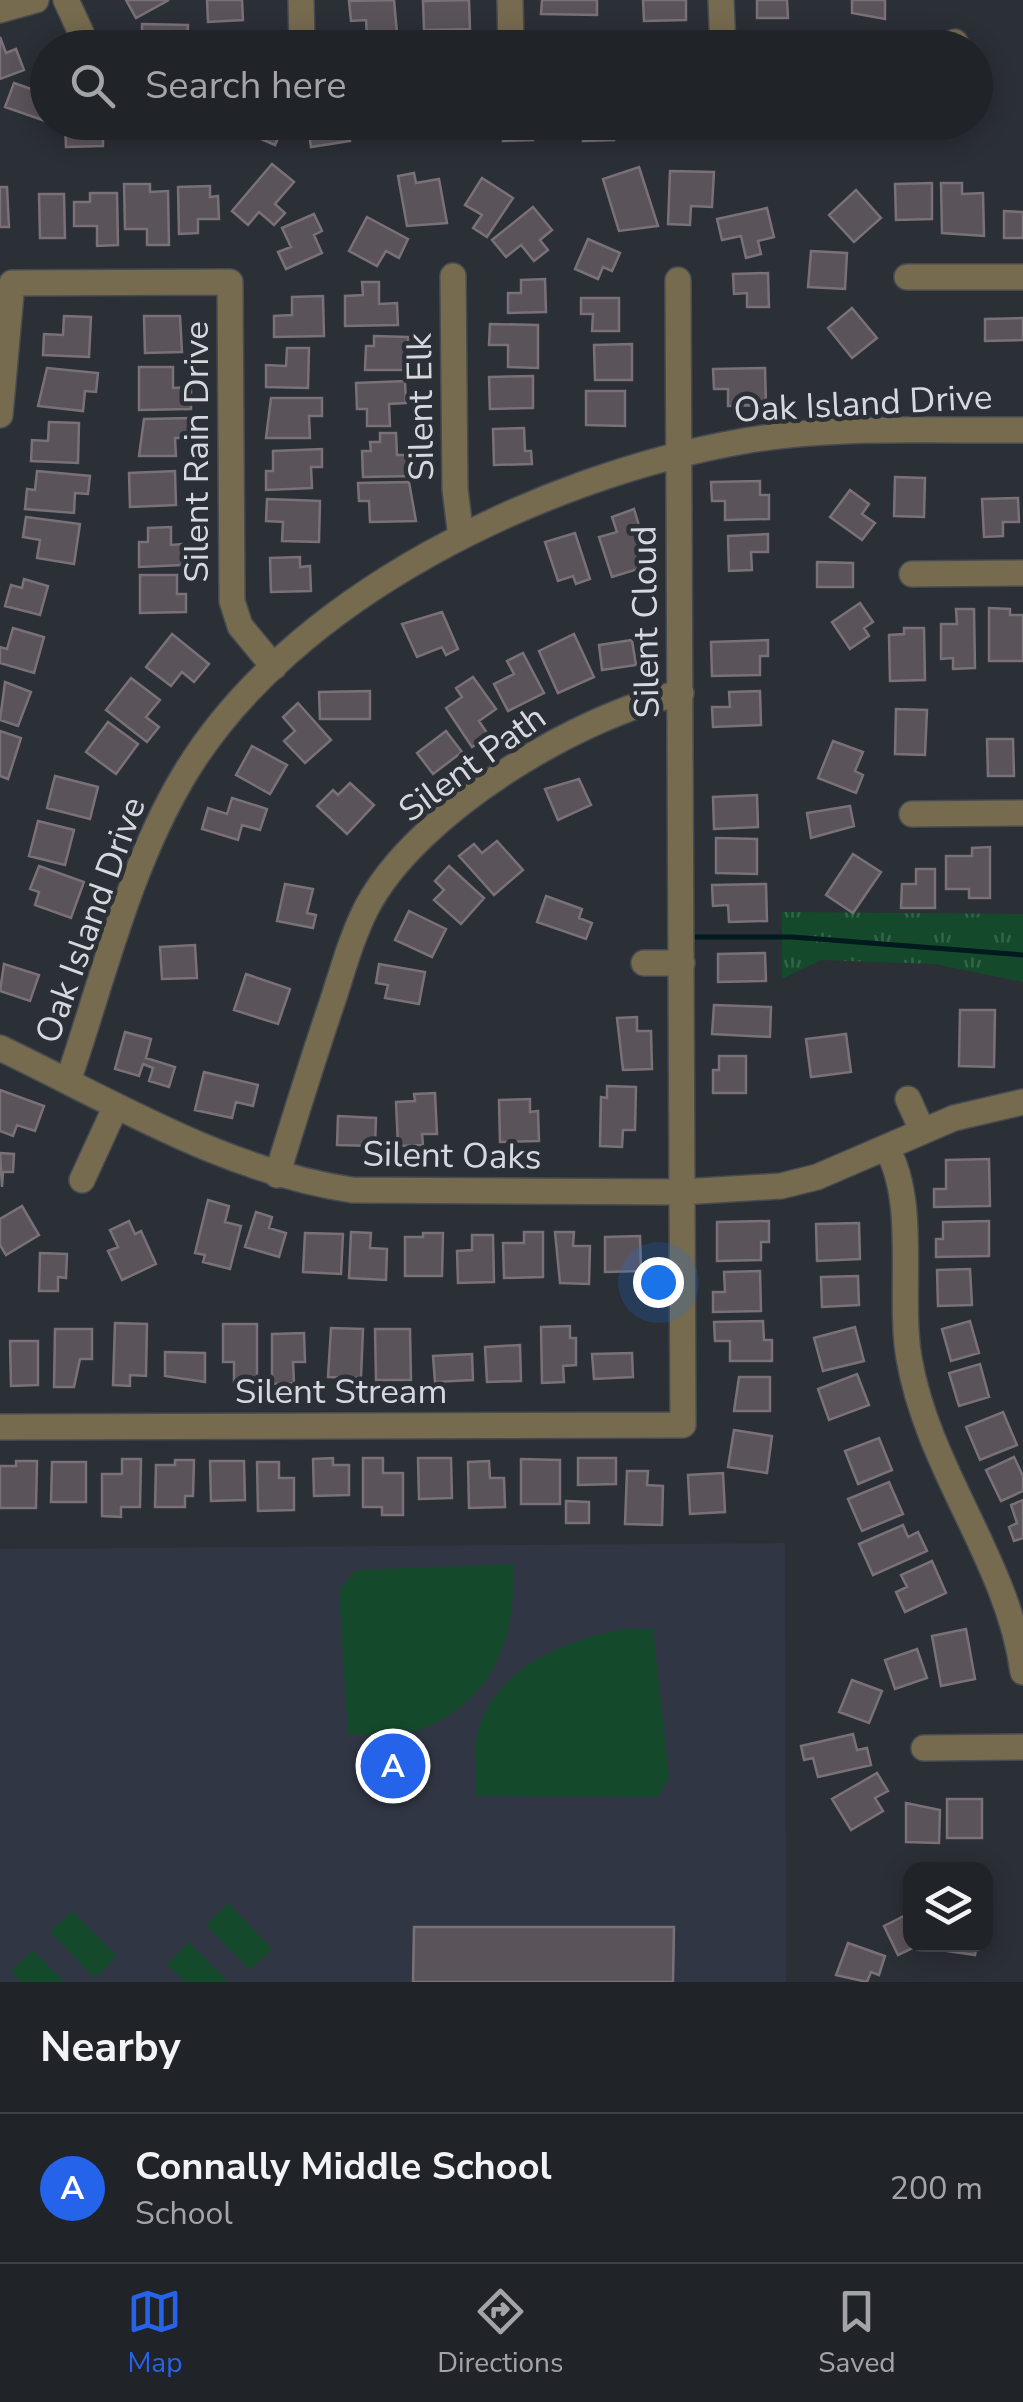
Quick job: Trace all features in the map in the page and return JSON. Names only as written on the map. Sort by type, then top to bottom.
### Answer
[{"type":"street","points":[[0,10],[36,0]]},
{"type":"street","points":[[66,0],[80,30]]},
{"type":"street","points":[[301,0],[302,30]]},
{"type":"street","points":[[510,0],[511,30]]},
{"type":"street","points":[[721,0],[722,30]]},
{"type":"street","name":"Silent Elk","points":[[454,276],[454,489],[460,537]]},
{"type":"street","points":[[907,277],[1023,277]]},
{"type":"street","name":"Silent Cloud","points":[[678,280],[682,1425]]},
{"type":"street","name":"Silent Rain Drive","points":[[0,416],[12,283],[230,282],[232,601],[249,641],[274,667]]},
{"type":"street","name":"Oak Island Drive","points":[[68,1081],[158,823],[215,730],[274,667],[395,574],[460,537],[572,484],[677,454],[790,435],[1023,430]]},
{"type":"street","points":[[912,574],[1023,574]]},
{"type":"street","name":"Silent Path","points":[[277,1175],[356,932],[380,886],[426,832],[512,768],[596,720],[648,700],[681,693]]},
{"type":"street","points":[[912,814],[1023,813]]},
{"type":"street","points":[[644,962],[682,962]]},
{"type":"street","name":"Silent Oaks","points":[[0,1048],[232,1160],[277,1175],[352,1190],[682,1192],[781,1186],[887,1149],[922,1130],[987,1108],[1023,1102]]},
{"type":"street","points":[[908,1099],[922,1130]]},
{"type":"street","points":[[82,1180],[116,1106]]},
{"type":"street","points":[[887,1149],[902,1182],[903,1306],[921,1410],[954,1494],[997,1584],[1023,1672]]},
{"type":"street","name":"Silent Stream","points":[[0,1427],[682,1425]]},
{"type":"street","points":[[924,1748],[1023,1747]]},
{"type":"shaded area","points":[[785,1543],[786,1982],[0,1982],[0,1549]]},
{"type":"green space","points":[[782,912],[1023,914],[1023,982],[935,964],[821,960],[782,979]]},
{"type":"green space","points":[[514,1564],[511,1616],[505,1640],[485,1681],[469,1699],[450,1715],[417,1731],[348,1735],[339,1590],[356,1570]]},
{"type":"green space","points":[[624,1629],[653,1629],[669,1778],[658,1797],[476,1796],[475,1748],[481,1722],[493,1699],[528,1665],[551,1652]]},
{"type":"green space","points":[[228,1903],[272,1949],[250,1970],[206,1925]]},
{"type":"green space","points":[[72,1911],[117,1956],[95,1978],[50,1932]]},
{"type":"green space","points":[[189,1942],[228,1982],[185,1982],[167,1964]]},
{"type":"green space","points":[[33,1950],[64,1982],[21,1982],[11,1971]]},
{"type":"building","points":[[126,0],[169,0],[136,18]]},
{"type":"building","points":[[207,0],[242,0],[243,20],[208,22]]},
{"type":"building","points":[[394,0],[397,30],[367,30],[366,20],[351,21],[349,1]]},
{"type":"building","points":[[469,0],[470,29],[424,30],[423,1]]},
{"type":"building","points":[[542,0],[597,0],[597,15],[541,14]]},
{"type":"building","points":[[643,0],[686,0],[686,20],[644,21]]},
{"type":"building","points":[[757,0],[787,0],[788,18],[757,18]]},
{"type":"building","points":[[852,0],[885,0],[885,19],[852,13]]},
{"type":"building","points":[[142,24],[188,25],[188,30],[142,30]]},
{"type":"building","points":[[0,37],[6,53],[16,49],[24,70],[0,79]]},
{"type":"building","points":[[14,83],[30,89],[30,116],[5,107]]},
{"type":"building","points":[[66,140],[103,140],[103,146],[66,147]]},
{"type":"building","points":[[310,140],[350,140],[350,141],[311,147]]},
{"type":"building","points":[[272,164],[294,182],[275,204],[285,213],[274,225],[259,212],[248,225],[232,211]]},
{"type":"building","points":[[639,167],[658,226],[619,231],[603,179]]},
{"type":"building","points":[[670,171],[714,172],[712,207],[691,206],[690,225],[668,224]]},
{"type":"building","points":[[414,173],[416,183],[439,179],[447,223],[407,226],[398,176]]},
{"type":"building","points":[[482,178],[513,198],[487,237],[473,228],[482,215],[465,205]]},
{"type":"building","points":[[932,183],[932,219],[896,220],[895,184]]},
{"type":"building","points":[[941,183],[962,183],[962,194],[983,193],[984,236],[942,233]]},
{"type":"building","points":[[124,184],[150,184],[150,192],[168,191],[169,245],[147,245],[147,229],[125,229]]},
{"type":"building","points":[[210,186],[210,197],[218,196],[219,219],[198,219],[198,233],[179,234],[178,187]]},
{"type":"building","points":[[0,187],[7,187],[9,227],[0,227]]},
{"type":"building","points":[[856,190],[881,218],[854,242],[829,215]]},
{"type":"building","points":[[90,193],[117,193],[118,245],[97,246],[97,226],[74,226],[74,202],[90,202]]},
{"type":"building","points":[[39,194],[64,194],[65,238],[40,238]]},
{"type":"building","points":[[533,207],[552,230],[540,240],[548,250],[534,261],[521,245],[506,257],[492,240]]},
{"type":"building","points":[[767,208],[774,237],[758,241],[761,254],[746,258],[741,236],[722,240],[717,219]]},
{"type":"building","points":[[1004,211],[1023,212],[1023,238],[1004,238]]},
{"type":"building","points":[[314,214],[322,231],[314,235],[322,253],[286,269],[278,252],[291,247],[282,228]]},
{"type":"building","points":[[367,217],[408,239],[399,258],[386,251],[377,266],[349,251]]},
{"type":"building","points":[[588,239],[620,253],[612,271],[603,267],[598,279],[575,269]]},
{"type":"building","points":[[811,251],[847,253],[845,289],[808,287]]},
{"type":"building","points":[[768,273],[769,307],[747,307],[747,293],[734,294],[733,274]]},
{"type":"building","points":[[545,279],[546,312],[508,313],[508,293],[521,293],[521,280]]},
{"type":"building","points":[[362,282],[379,282],[379,304],[397,303],[398,325],[345,326],[345,296],[363,295]]},
{"type":"building","points":[[323,296],[324,336],[274,337],[274,316],[292,315],[292,297]]},
{"type":"building","points":[[581,298],[619,298],[619,331],[592,331],[593,314],[581,314]]},
{"type":"building","points":[[852,308],[877,338],[852,358],[828,328]]},
{"type":"building","points":[[64,316],[91,317],[89,357],[43,355],[44,334],[63,335]]},
{"type":"building","points":[[144,316],[180,316],[182,352],[145,353]]},
{"type":"building","points":[[1023,318],[1023,340],[985,341],[985,319]]},
{"type":"building","points":[[490,324],[538,325],[538,368],[508,367],[508,345],[489,345]]},
{"type":"building","points":[[374,336],[408,337],[408,370],[365,370],[366,346],[374,346]]},
{"type":"building","points":[[632,344],[632,380],[595,380],[594,345]]},
{"type":"building","points":[[287,348],[309,348],[308,388],[266,387],[266,365],[286,366]]},
{"type":"building","points":[[139,367],[173,367],[173,388],[191,387],[191,409],[139,410]]},
{"type":"building","points":[[47,368],[98,373],[96,392],[85,391],[83,411],[38,406]]},
{"type":"building","points":[[765,368],[766,405],[728,406],[728,389],[714,389],[713,369]]},
{"type":"building","points":[[533,376],[533,408],[490,409],[489,377]]},
{"type":"building","points":[[405,381],[406,403],[389,404],[390,426],[367,426],[367,409],[357,409],[356,383]]},
{"type":"building","points":[[586,391],[625,391],[625,426],[586,425]]},
{"type":"building","points":[[271,398],[322,398],[322,416],[309,416],[310,438],[266,438]]},
{"type":"building","points":[[191,418],[191,438],[175,438],[176,456],[139,456],[144,419]]},
{"type":"building","points":[[49,422],[79,423],[78,463],[31,461],[32,440],[48,441]]},
{"type":"building","points":[[524,428],[525,451],[531,451],[532,464],[494,465],[493,429]]},
{"type":"building","points":[[380,433],[396,433],[397,455],[415,455],[416,476],[363,477],[362,451],[371,451],[370,442],[380,442]]},
{"type":"building","points":[[322,449],[322,467],[311,467],[312,488],[266,490],[266,471],[273,471],[273,451]]},
{"type":"building","points":[[37,471],[90,476],[88,494],[75,493],[74,513],[25,509],[27,489],[35,490]]},
{"type":"building","points":[[175,471],[176,505],[130,507],[129,473]]},
{"type":"building","points":[[895,477],[925,478],[924,517],[894,516]]},
{"type":"building","points":[[760,481],[760,495],[769,495],[769,519],[725,520],[725,501],[712,501],[711,482]]},
{"type":"building","points":[[409,482],[416,521],[370,522],[369,501],[359,501],[358,483]]},
{"type":"building","points":[[850,490],[869,504],[862,514],[875,523],[862,540],[830,517]]},
{"type":"building","points":[[1018,498],[1019,522],[1003,522],[1003,536],[984,537],[982,499]]},
{"type":"building","points":[[267,499],[320,501],[319,542],[282,541],[283,522],[266,521]]},
{"type":"building","points":[[634,509],[651,565],[612,577],[599,537],[617,532],[612,517]]},
{"type":"building","points":[[26,517],[80,524],[74,564],[37,558],[40,540],[23,537]]},
{"type":"building","points":[[171,527],[171,545],[182,544],[183,565],[139,567],[139,542],[148,542],[148,528]]},
{"type":"building","points":[[575,533],[590,579],[576,584],[573,576],[558,581],[545,542]]},
{"type":"building","points":[[768,534],[768,552],[751,552],[752,570],[729,571],[728,536]]},
{"type":"building","points":[[300,557],[300,567],[310,566],[311,591],[271,592],[270,558]]},
{"type":"building","points":[[817,562],[853,563],[853,587],[817,587]]},
{"type":"building","points":[[140,575],[177,575],[177,594],[186,594],[186,612],[140,613]]},
{"type":"building","points":[[24,579],[48,586],[40,615],[5,606],[11,585],[22,588]]},
{"type":"building","points":[[860,603],[873,622],[864,628],[869,636],[850,649],[832,622]]},
{"type":"building","points":[[989,608],[1010,609],[1010,615],[1023,615],[1023,661],[989,661]]},
{"type":"building","points":[[956,609],[974,609],[975,668],[953,669],[953,658],[941,659],[941,624],[957,624]]},
{"type":"building","points":[[442,612],[458,649],[446,655],[442,647],[417,657],[402,624]]},
{"type":"building","points":[[13,628],[44,637],[34,673],[0,663],[0,647],[7,649]]},
{"type":"building","points":[[904,628],[924,628],[925,680],[890,681],[889,635],[904,634]]},
{"type":"building","points":[[172,634],[209,664],[194,682],[182,672],[171,686],[146,667]]},
{"type":"building","points":[[574,634],[594,677],[558,693],[539,651]]},
{"type":"building","points":[[632,640],[636,665],[602,670],[599,645]]},
{"type":"building","points":[[768,640],[768,656],[760,656],[760,675],[712,676],[711,642]]},
{"type":"building","points":[[523,653],[544,693],[508,711],[494,684],[514,674],[507,661]]},
{"type":"building","points":[[473,677],[496,709],[479,721],[489,736],[472,747],[446,708],[462,697],[456,688]]},
{"type":"building","points":[[131,678],[160,700],[146,717],[159,727],[147,742],[106,710]]},
{"type":"building","points":[[5,682],[31,692],[18,726],[0,720]]},
{"type":"building","points":[[370,691],[370,719],[320,719],[319,692]]},
{"type":"building","points":[[760,691],[761,725],[713,727],[712,707],[730,707],[729,692]]},
{"type":"building","points":[[298,703],[331,740],[305,763],[284,741],[295,731],[283,717]]},
{"type":"building","points":[[896,709],[927,710],[925,755],[895,754]]},
{"type":"building","points":[[108,722],[138,744],[116,774],[86,752]]},
{"type":"building","points":[[0,731],[21,738],[8,779],[0,776]]},
{"type":"building","points":[[446,731],[462,752],[433,774],[417,753]]},
{"type":"building","points":[[987,739],[1013,739],[1014,776],[988,776]]},
{"type":"building","points":[[833,741],[863,752],[855,771],[863,775],[856,793],[818,778]]},
{"type":"building","points":[[252,746],[287,765],[270,794],[236,775]]},
{"type":"building","points":[[55,776],[98,787],[90,819],[47,808]]},
{"type":"building","points":[[579,779],[591,805],[558,820],[545,789]]},
{"type":"building","points":[[350,783],[374,805],[347,834],[317,806],[333,790],[338,795]]},
{"type":"building","points":[[757,795],[758,827],[714,829],[713,797]]},
{"type":"building","points":[[232,798],[267,809],[260,830],[242,825],[238,840],[202,829],[208,808],[227,814]]},
{"type":"building","points":[[850,806],[854,826],[811,838],[807,813]]},
{"type":"building","points":[[38,821],[74,830],[65,865],[29,856]]},
{"type":"building","points":[[716,838],[757,839],[757,874],[716,873]]},
{"type":"building","points":[[497,841],[523,870],[494,895],[459,856],[474,844],[482,853]]},
{"type":"building","points":[[990,847],[990,898],[969,898],[969,889],[946,889],[946,856],[972,856],[972,848]]},
{"type":"building","points":[[853,854],[881,872],[853,913],[826,895]]},
{"type":"building","points":[[39,866],[84,882],[71,918],[35,905],[39,892],[30,889]]},
{"type":"building","points":[[449,866],[484,898],[461,924],[434,900],[444,890],[435,881]]},
{"type":"building","points":[[916,869],[935,869],[935,908],[901,908],[902,884],[916,884]]},
{"type":"building","points":[[285,884],[313,889],[307,913],[316,915],[313,928],[277,921]]},
{"type":"building","points":[[766,884],[767,921],[729,922],[728,905],[713,906],[712,885]]},
{"type":"building","points":[[546,896],[582,909],[579,918],[592,923],[586,939],[537,922]]},
{"type":"building","points":[[409,911],[446,929],[432,957],[395,940]]},
{"type":"building","points":[[195,945],[197,978],[162,979],[160,947]]},
{"type":"building","points":[[765,953],[766,981],[718,982],[718,954]]},
{"type":"building","points":[[4,964],[39,975],[30,1001],[0,991]]},
{"type":"building","points":[[379,964],[425,972],[419,1004],[385,998],[388,985],[376,983]]},
{"type":"building","points":[[246,974],[290,989],[278,1024],[234,1010]]},
{"type":"building","points":[[714,1005],[771,1007],[770,1037],[712,1034]]},
{"type":"building","points":[[960,1010],[995,1010],[994,1067],[959,1066]]},
{"type":"building","points":[[637,1017],[637,1031],[651,1031],[652,1069],[623,1070],[617,1018]]},
{"type":"building","points":[[125,1032],[151,1039],[146,1058],[175,1067],[169,1087],[149,1081],[153,1068],[143,1064],[139,1076],[115,1069]]},
{"type":"building","points":[[846,1034],[851,1072],[811,1077],[806,1039]]},
{"type":"building","points":[[719,1056],[746,1056],[746,1093],[713,1093],[713,1070],[719,1070]]},
{"type":"building","points":[[204,1072],[258,1085],[253,1106],[236,1102],[232,1118],[195,1110]]},
{"type":"building","points":[[607,1086],[636,1087],[635,1130],[623,1130],[622,1147],[600,1146],[601,1097],[607,1098]]},
{"type":"building","points":[[0,1090],[44,1106],[35,1131],[17,1125],[13,1136],[0,1131]]},
{"type":"building","points":[[435,1093],[437,1134],[422,1134],[423,1145],[398,1146],[396,1102],[415,1101],[414,1094]]},
{"type":"building","points":[[530,1099],[530,1112],[538,1111],[539,1141],[500,1142],[499,1100]]},
{"type":"building","points":[[338,1116],[376,1118],[375,1146],[337,1145]]},
{"type":"building","points":[[0,1153],[14,1154],[13,1172],[3,1172],[2,1187]]},
{"type":"building","points":[[989,1159],[990,1206],[934,1207],[934,1189],[946,1189],[946,1160]]},
{"type":"building","points":[[208,1200],[229,1206],[225,1222],[241,1226],[230,1269],[203,1262],[205,1255],[195,1253]]},
{"type":"building","points":[[22,1206],[39,1235],[6,1255],[0,1245],[0,1219]]},
{"type":"building","points":[[256,1212],[272,1217],[269,1228],[286,1233],[279,1257],[245,1247]]},
{"type":"building","points":[[129,1221],[135,1234],[141,1231],[156,1264],[122,1280],[108,1251],[118,1247],[110,1230]]},
{"type":"building","points":[[769,1221],[769,1242],[761,1242],[761,1260],[717,1261],[717,1222]]},
{"type":"building","points":[[989,1221],[989,1256],[936,1257],[936,1239],[943,1239],[943,1222]]},
{"type":"building","points":[[859,1223],[860,1259],[817,1261],[816,1224]]},
{"type":"building","points":[[351,1232],[371,1233],[370,1248],[387,1249],[386,1280],[349,1278]]},
{"type":"building","points":[[524,1232],[543,1232],[543,1277],[504,1278],[503,1243],[524,1243]]},
{"type":"building","points":[[555,1232],[574,1232],[573,1246],[590,1246],[589,1284],[560,1283]]},
{"type":"building","points":[[305,1233],[343,1234],[341,1274],[303,1272]]},
{"type":"building","points":[[423,1233],[443,1233],[442,1276],[405,1276],[405,1237],[423,1237]]},
{"type":"building","points":[[472,1235],[493,1235],[494,1282],[458,1283],[457,1251],[472,1250]]},
{"type":"building","points":[[640,1236],[641,1271],[605,1272],[605,1237]]},
{"type":"building","points":[[40,1253],[67,1254],[66,1278],[58,1277],[58,1291],[39,1291]]},
{"type":"building","points":[[970,1269],[972,1305],[938,1306],[937,1270]]},
{"type":"building","points":[[760,1271],[761,1311],[713,1312],[713,1292],[725,1292],[724,1272]]},
{"type":"building","points":[[858,1276],[859,1305],[822,1307],[821,1277]]},
{"type":"building","points":[[763,1321],[764,1340],[772,1340],[772,1361],[730,1361],[730,1341],[715,1341],[714,1322]]},
{"type":"building","points":[[970,1321],[979,1353],[951,1361],[942,1329]]},
{"type":"building","points":[[115,1323],[147,1324],[146,1376],[130,1375],[130,1386],[113,1385]]},
{"type":"building","points":[[223,1324],[257,1324],[257,1381],[234,1382],[234,1362],[223,1362]]},
{"type":"building","points":[[570,1326],[570,1338],[576,1338],[576,1365],[563,1366],[564,1382],[542,1383],[541,1327]]},
{"type":"building","points":[[855,1327],[864,1361],[823,1371],[814,1338]]},
{"type":"building","points":[[331,1328],[363,1329],[361,1378],[328,1377]]},
{"type":"building","points":[[55,1329],[92,1329],[92,1359],[80,1359],[74,1387],[54,1387]]},
{"type":"building","points":[[375,1329],[410,1329],[411,1380],[376,1380]]},
{"type":"building","points":[[304,1333],[305,1362],[293,1362],[294,1383],[272,1384],[272,1334]]},
{"type":"building","points":[[10,1341],[38,1341],[38,1385],[11,1386]]},
{"type":"building","points":[[520,1345],[521,1381],[487,1382],[485,1347]]},
{"type":"building","points":[[165,1352],[205,1353],[205,1382],[165,1376]]},
{"type":"building","points":[[632,1353],[633,1377],[594,1379],[592,1354]]},
{"type":"building","points":[[472,1354],[473,1380],[435,1382],[433,1356]]},
{"type":"building","points":[[980,1364],[989,1397],[959,1406],[949,1373]]},
{"type":"building","points":[[857,1374],[869,1405],[829,1420],[818,1389]]},
{"type":"building","points":[[739,1377],[770,1377],[770,1411],[734,1411]]},
{"type":"building","points":[[1003,1412],[1017,1445],[980,1460],[966,1427]]},
{"type":"building","points":[[734,1430],[772,1436],[767,1473],[728,1467]]},
{"type":"building","points":[[879,1438],[892,1470],[858,1484],[845,1451]]},
{"type":"building","points":[[1014,1457],[1023,1476],[1023,1491],[1001,1501],[986,1470]]},
{"type":"building","points":[[333,1458],[333,1465],[349,1465],[349,1495],[314,1496],[313,1459]]},
{"type":"building","points":[[363,1458],[383,1458],[383,1473],[403,1473],[403,1515],[382,1515],[382,1507],[363,1507]]},
{"type":"building","points":[[418,1458],[451,1458],[452,1498],[419,1499]]},
{"type":"building","points":[[578,1458],[616,1458],[616,1484],[578,1485]]},
{"type":"building","points":[[122,1459],[141,1459],[140,1507],[121,1507],[121,1517],[102,1516],[102,1474],[122,1474]]},
{"type":"building","points":[[521,1459],[560,1460],[560,1504],[521,1504]]},
{"type":"building","points":[[175,1460],[194,1460],[193,1496],[185,1496],[185,1507],[155,1507],[156,1465],[175,1465]]},
{"type":"building","points":[[16,1461],[37,1461],[36,1508],[0,1508],[0,1466],[16,1466]]},
{"type":"building","points":[[210,1461],[244,1461],[245,1500],[211,1501]]},
{"type":"building","points":[[489,1461],[490,1478],[504,1478],[505,1507],[469,1508],[468,1462]]},
{"type":"building","points":[[52,1462],[86,1462],[86,1502],[51,1502]]},
{"type":"building","points":[[257,1462],[279,1462],[279,1478],[294,1478],[294,1510],[258,1511]]},
{"type":"building","points":[[627,1471],[648,1471],[647,1485],[663,1486],[662,1525],[625,1524]]},
{"type":"building","points":[[723,1473],[725,1512],[690,1514],[688,1475]]},
{"type":"building","points":[[889,1482],[903,1514],[862,1531],[848,1499]]},
{"type":"building","points":[[1023,1500],[1023,1538],[1014,1541],[1009,1527],[1017,1523],[1011,1505]]},
{"type":"building","points":[[566,1501],[589,1502],[589,1523],[566,1523]]},
{"type":"building","points":[[903,1525],[908,1537],[918,1532],[927,1551],[873,1575],[859,1544]]},
{"type":"building","points":[[932,1561],[946,1593],[905,1612],[896,1592],[907,1587],[901,1575]]},
{"type":"building","points":[[966,1629],[975,1679],[941,1686],[932,1636]]},
{"type":"building","points":[[917,1649],[927,1678],[895,1689],[885,1660]]},
{"type":"building","points":[[852,1680],[882,1691],[869,1723],[839,1712]]},
{"type":"building","points":[[853,1734],[857,1750],[867,1748],[871,1765],[818,1777],[813,1758],[804,1760],[801,1746]]},
{"type":"building","points":[[877,1773],[888,1791],[875,1798],[883,1811],[851,1830],[832,1799]]},
{"type":"building","points":[[947,1799],[982,1799],[982,1838],[947,1838]]},
{"type":"building","points":[[906,1803],[940,1810],[939,1843],[906,1842]]},
{"type":"building","points":[[903,1916],[904,1952],[898,1955],[884,1926]]},
{"type":"building","points":[[414,1927],[674,1927],[673,1982],[413,1982]]},
{"type":"building","points":[[848,1943],[885,1956],[879,1975],[871,1972],[867,1982],[836,1975]]},
{"type":"waterway","points":[[692,937],[792,937],[1023,955]]},
{"type":"place","name":"Connally Middle School","points":[[393,1766]]}]
